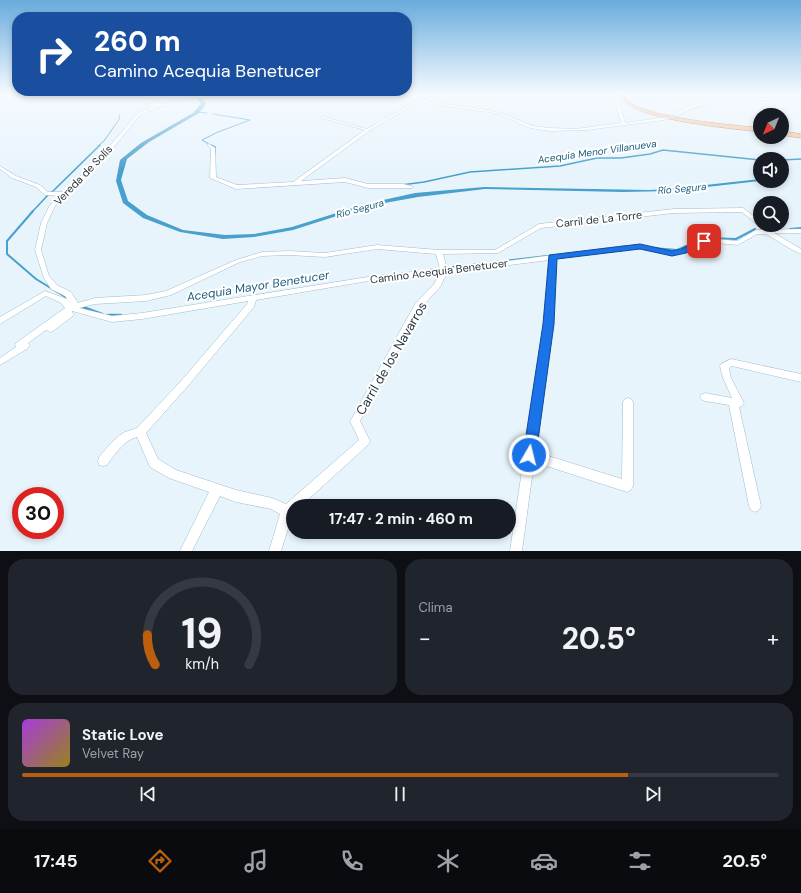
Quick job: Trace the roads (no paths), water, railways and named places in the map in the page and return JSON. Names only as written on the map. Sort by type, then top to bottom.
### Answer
[{"type":"main road","points":[[692,119],[753,128]]},
{"type":"main road","points":[[789,133],[801,135]]},
{"type":"street","name":"Vereda de Solís","points":[[75,307],[68,294],[54,287],[46,276],[38,250],[44,223],[53,205],[102,158],[135,119]]},
{"type":"street","points":[[328,119],[368,130]]},
{"type":"street","points":[[294,184],[368,130],[388,119]]},
{"type":"street","points":[[515,119],[530,127],[549,130],[577,131],[600,129],[657,119]]},
{"type":"street","points":[[621,119],[623,124]]},
{"type":"street","points":[[209,145],[213,148],[213,178],[236,186],[294,184],[344,180],[368,186],[410,187]]},
{"type":"street","points":[[0,167],[14,177],[38,186],[47,194],[64,194]]},
{"type":"street","name":"Carril de La Torre","points":[[75,307],[95,301],[146,298],[168,293],[238,261],[262,254],[289,253],[325,255],[377,247],[439,252],[496,252],[539,226],[674,211],[743,210],[753,219]]},
{"type":"street","name":"Camino Acequia Benetucer","points":[[789,231],[801,231]]},
{"type":"street","name":"Camino Acequia Benetucer","points":[[75,307],[112,319],[142,316],[374,278],[444,271],[640,246],[672,253],[683,251],[705,240],[738,243],[756,232]]},
{"type":"street","name":"Carril de La Torre","points":[[768,232],[801,252]]},
{"type":"street","points":[[439,252],[444,271]]},
{"type":"street","points":[[516,551],[549,324],[552,257]]},
{"type":"street","name":"Carril de los Navarros","points":[[301,499],[365,441],[355,422],[416,310],[437,285],[444,271]]},
{"type":"street","points":[[0,321],[45,293],[64,301],[70,309],[19,345],[24,347]]},
{"type":"street","points":[[103,460],[117,444],[132,432],[140,432],[189,379],[251,305],[253,298]]},
{"type":"street","points":[[0,362],[61,321],[75,307]]},
{"type":"street","points":[[705,397],[739,403],[727,378],[724,366],[731,362],[801,378]]},
{"type":"street","points":[[529,455],[627,486],[628,402]]},
{"type":"street","points":[[733,402],[755,506]]},
{"type":"street","points":[[140,432],[154,463],[172,474],[236,496],[272,504],[286,511]]},
{"type":"street","points":[[186,551],[217,489]]},
{"type":"street","points":[[275,551],[286,515]]},
{"type":"water","name":"Río Segura","points":[[183,119],[189,119],[149,142],[127,159],[121,180],[128,201],[147,215],[183,230],[225,235],[254,234],[292,227],[365,204],[415,193],[484,187],[649,190],[753,180],[753,182],[671,191],[623,192],[485,189],[418,197],[368,206],[293,230],[254,237],[223,239],[180,232],[143,218],[123,203],[116,181],[120,160],[141,143]]},
{"type":"waterway","name":"Acequia Mayor Benetucer","points":[[98,146],[104,141],[120,119]]},
{"type":"waterway","name":"Acequia Menor Villanueva","points":[[212,146],[202,140],[218,132],[250,120],[242,119]]},
{"type":"waterway","name":"Acequia Mayor Benetucer","points":[[51,193],[100,145]]},
{"type":"waterway","name":"Acequia Menor Villanueva","points":[[211,145],[215,147],[215,154]]},
{"type":"waterway","name":"Acequia Menor Villanueva","points":[[401,185],[424,182],[470,172],[560,166],[597,158],[621,158],[650,154],[663,150],[753,159]]},
{"type":"waterway","name":"Acequia Menor Villanueva","points":[[789,160],[801,159]]},
{"type":"waterway","name":"Acequia Mayor Benetucer","points":[[32,212],[48,195]]},
{"type":"waterway","name":"Acequia Mayor Benetucer","points":[[33,211],[7,241],[7,254],[36,279],[67,298]]},
{"type":"waterway","name":"Acequia Mayor Benetucer","points":[[790,229],[801,228]]},
{"type":"waterway","name":"Acequia Mayor Benetucer","points":[[653,248],[677,250],[705,238],[736,239],[753,230]]},
{"type":"waterway","name":"Acequia Mayor Benetucer","points":[[452,267],[547,256]]},
{"type":"waterway","name":"Acequia Mayor Benetucer","points":[[430,270],[437,269]]},
{"type":"waterway","name":"Acequia Mayor Benetucer","points":[[83,307],[102,314]]},
{"type":"waterway","name":"Acequia Mayor Benetucer","points":[[108,315],[121,315]]}]
